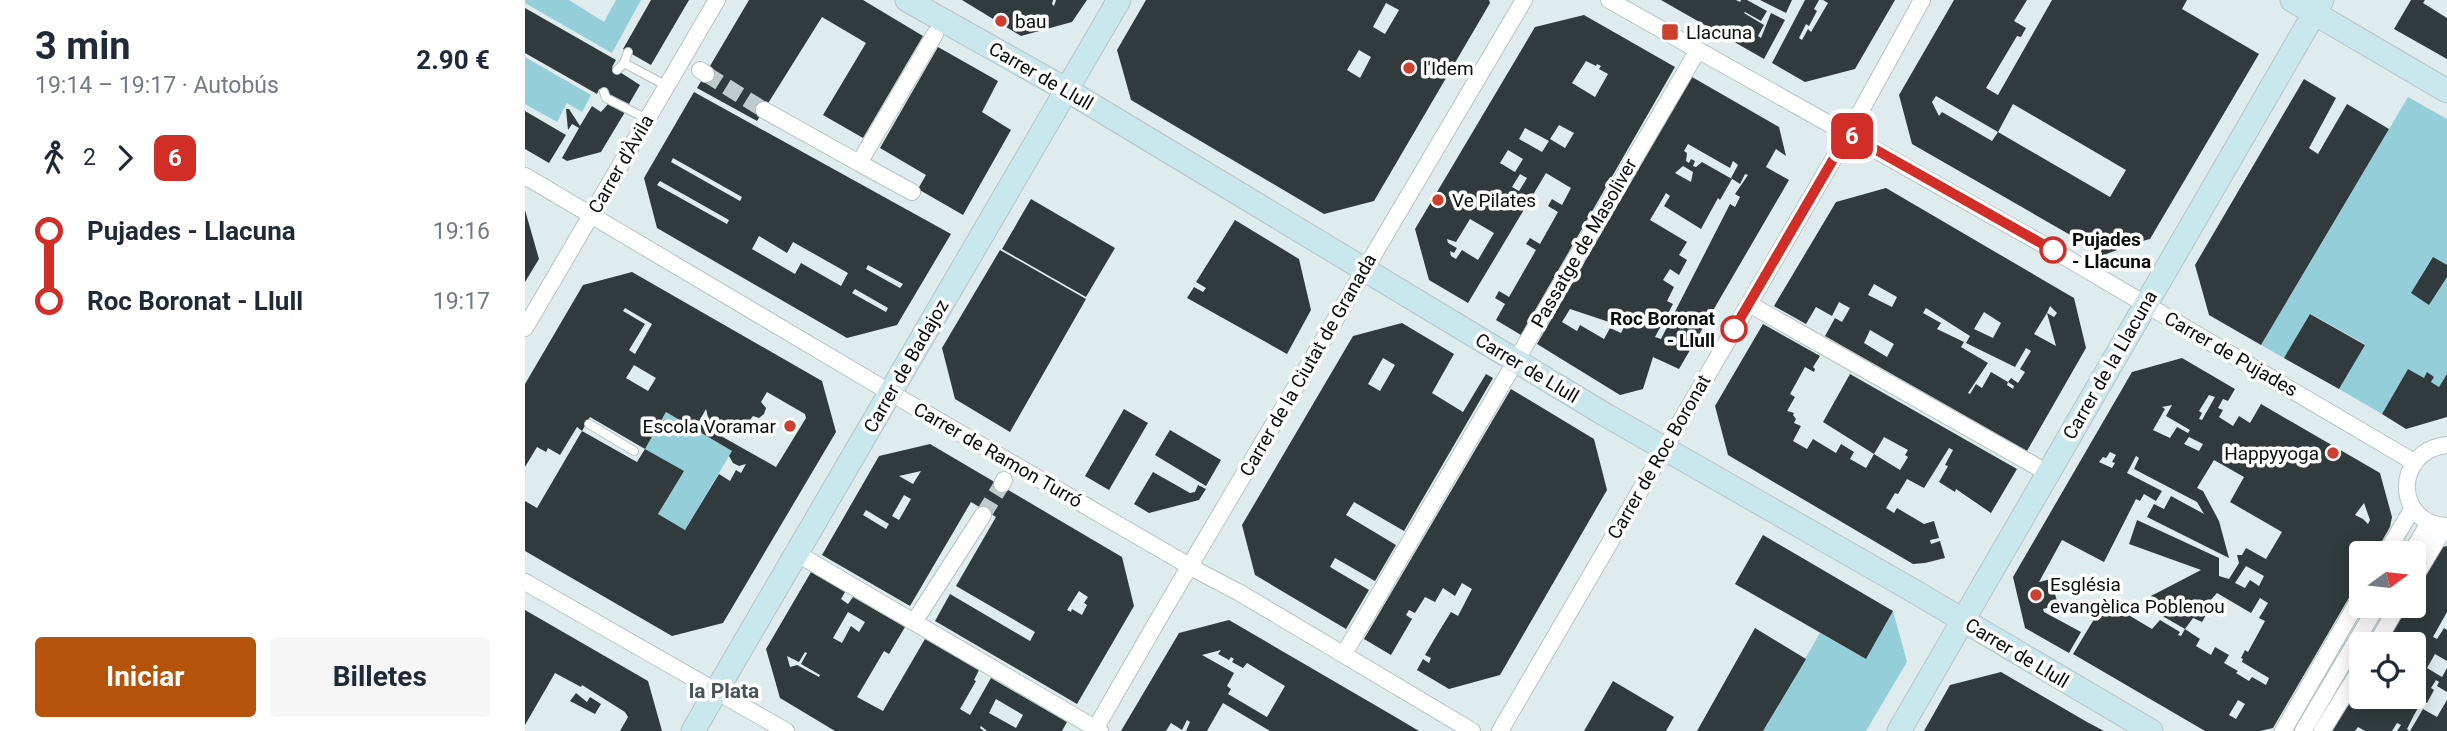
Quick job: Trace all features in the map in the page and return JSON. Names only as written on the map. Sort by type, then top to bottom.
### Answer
[{"type":"street","name":"Carrer d'Àvila","points":[[525,328],[717,0]]},
{"type":"street","name":"Carrer de Llull","points":[[907,0],[1067,90],[1664,449],[2151,731]]},
{"type":"street","name":"Carrer de Badajoz","points":[[693,731],[1119,0]]},
{"type":"street","name":"Carrer de la Ciutat de Granada","points":[[1097,730],[1190,566],[1524,0]]},
{"type":"street","name":"Carrer de Pujades","points":[[1609,0],[1848,134],[2414,462]]},
{"type":"street","name":"Carrer de Roc Boronat","points":[[1500,731],[1848,134],[1923,0]]},
{"type":"street","points":[[2292,0],[2318,7],[2447,91]]},
{"type":"street","name":"Carrer de la Llacuna","points":[[1899,731],[2318,7]]},
{"type":"street","points":[[859,163],[935,34]]},
{"type":"street","name":"Passatge de Masoliver","points":[[1345,654],[1698,50]]},
{"type":"street","points":[[765,110],[912,192]]},
{"type":"street","name":"Carrer de Ramon Turró","points":[[525,176],[891,393],[1345,654],[1472,731]]},
{"type":"street","points":[[1749,304],[2048,473]]},
{"type":"street","points":[[2426,559],[2446,526],[2430,523],[2420,517],[2413,508],[2406,485],[2414,462],[2423,453],[2433,447],[2447,444]]},
{"type":"street","points":[[2393,541],[2413,508]]},
{"type":"street","points":[[914,622],[983,515]]},
{"type":"street","points":[[2418,541],[2426,528]]},
{"type":"street","points":[[796,553],[1097,730]]},
{"type":"street","points":[[525,582],[786,731]]},
{"type":"street","points":[[2283,731],[2349,617]]},
{"type":"street","points":[[2303,731],[2370,618]]},
{"type":"street","points":[[2322,731],[2349,687]]},
{"type":"lane","points":[[617,70],[624,63],[628,52]]},
{"type":"lane","points":[[624,63],[667,86]]},
{"type":"lane","points":[[604,92],[606,98],[647,119]]},
{"type":"lane","points":[[589,424],[634,451]]},
{"type":"shaded area","points":[[525,0],[569,0],[604,22],[616,0],[641,0],[612,53],[525,3]]},
{"type":"shaded area","points":[[525,57],[591,95],[582,112],[567,103],[557,122],[525,104]]},
{"type":"shaded area","points":[[2408,97],[2447,119],[2447,374],[2439,387],[2431,382],[2434,377],[2427,373],[2424,378],[2408,369],[2382,414],[2339,389],[2365,344],[2311,314],[2284,358],[2261,345]]},
{"type":"shaded area","points":[[666,412],[732,451],[685,530],[658,514],[683,471],[645,449]]},
{"type":"shaded area","points":[[1893,611],[1907,662],[1866,731],[1763,731],[1820,633],[1866,659]]},
{"type":"building","points":[[651,0],[689,0],[651,65],[623,49]]},
{"type":"building","points":[[749,0],[863,0],[923,36],[863,138],[823,115],[866,43],[822,17],[757,121],[697,88]]},
{"type":"building","points":[[962,0],[1053,0],[1054,6],[1056,0],[1087,0],[1072,22],[1021,36]]},
{"type":"building","points":[[1146,0],[1489,0],[1490,3],[1374,201],[1324,214],[1131,100],[1117,50]],"holes":[[[1386,3],[1399,10],[1385,34],[1373,27]],[[1359,50],[1371,57],[1360,78],[1347,70]]]},
{"type":"building","points":[[1661,0],[1747,0],[1767,11],[1761,21],[1744,13],[1764,25],[1758,36],[1761,38],[1771,13],[1785,20],[1764,59]]},
{"type":"building","points":[[1760,0],[1792,0],[1786,13]]},
{"type":"building","points":[[1805,0],[1819,0],[1814,9],[1817,11],[1799,38],[1802,40],[1808,29],[1811,32],[1828,3],[1823,0],[1895,0],[1855,69],[1805,82],[1772,63]]},
{"type":"building","points":[[1954,0],[2027,0],[2014,21],[2026,28],[2021,37],[2017,36],[1986,88],[1998,95],[2052,0],[2187,0],[2182,9],[2259,54],[2150,239],[2116,248],[2117,250],[2101,256],[2100,252],[1912,144],[1899,95]],"holes":[[[1936,96],[1998,132],[1992,141],[1942,112],[1939,116],[1932,102]],[[2013,104],[2126,170],[2110,197],[1998,132]]]},
{"type":"building","points":[[2411,0],[2425,0],[2423,3],[2447,18],[2447,59],[2394,29]]},
{"type":"building","points":[[525,8],[616,60],[612,67],[640,85],[629,104],[599,89],[597,94],[525,53]]},
{"type":"building","points":[[1584,15],[1675,67],[1521,335],[1496,320],[1505,304],[1495,298],[1499,291],[1509,297],[1536,250],[1526,244],[1530,238],[1540,244],[1558,212],[1548,206],[1552,199],[1562,205],[1571,188],[1546,173],[1468,303],[1429,280],[1415,229],[1535,27]],"holes":[[[1586,61],[1601,66],[1599,69],[1608,74],[1595,97],[1572,83]],[[1559,125],[1574,133],[1565,148],[1550,139]],[[1525,128],[1549,141],[1542,152],[1519,139]],[[1508,150],[1523,159],[1515,172],[1500,163]],[[1520,174],[1527,178],[1519,191],[1512,187]],[[1470,219],[1494,233],[1478,260],[1462,250],[1456,259],[1451,256],[1450,251],[1454,253],[1457,248],[1448,243],[1447,239],[1456,242]]]},
{"type":"building","points":[[938,47],[998,81],[982,112],[1011,130],[963,215],[918,189],[926,175],[880,148]]},
{"type":"building","points":[[1692,77],[1779,127],[1786,156],[1776,149],[1766,167],[1789,180],[1679,369],[1653,357],[1643,389],[1620,395],[1537,344]],"holes":[[[1688,144],[1730,168],[1733,161],[1738,165],[1731,178],[1740,184],[1745,174],[1748,175],[1735,194],[1740,197],[1735,207],[1730,204],[1661,339],[1655,337],[1673,304],[1667,301],[1674,287],[1663,280],[1670,269],[1679,275],[1687,260],[1679,255],[1687,242],[1650,220],[1666,193],[1670,196],[1664,206],[1701,229],[1732,179],[1702,162],[1696,167],[1693,166],[1695,161],[1686,161],[1687,153],[1684,151]],[[1683,166],[1693,172],[1691,182],[1675,173]],[[1570,309],[1624,327],[1621,333],[1610,328],[1604,339],[1580,325],[1577,331],[1562,322]]]},
{"type":"building","points":[[2304,79],[2336,98],[2309,148],[2318,154],[2347,104],[2389,129],[2261,345],[2209,315],[2195,265]]},
{"type":"building","points":[[694,92],[951,234],[897,325],[847,338],[657,228],[644,178]],"holes":[[[673,158],[742,197],[740,201],[671,162]],[[660,181],[729,220],[727,224],[657,185]],[[759,236],[787,253],[793,242],[848,273],[841,286],[801,263],[795,274],[752,249]],[[868,265],[903,284],[900,288],[866,269]],[[855,289],[888,308],[886,312],[852,293]]]},
{"type":"building","points":[[608,104],[625,112],[601,152],[567,161],[562,158],[579,128],[572,124],[568,130],[566,109],[569,109],[580,126],[592,106],[601,112]]},
{"type":"building","points":[[525,111],[566,135],[549,163],[525,149]]},
{"type":"building","points":[[1886,188],[2074,298],[2086,348],[2027,451],[1825,336],[1835,318],[1842,322],[1850,308],[1839,302],[1832,316],[1816,307],[1806,324],[1774,306],[1836,202]],"holes":[[[1874,284],[1897,297],[1892,307],[1868,295]],[[2050,306],[2057,313],[2054,317],[2047,313]],[[1926,308],[1970,336],[1966,343],[2015,367],[2026,348],[2031,351],[2020,369],[2025,372],[2018,383],[2011,378],[2008,382],[1991,372],[1982,388],[1976,384],[1970,394],[1968,393],[1988,363],[1961,347],[1964,342],[1937,329],[1941,323],[1923,313]],[[1984,312],[2001,323],[1993,338],[1974,329]],[[2047,313],[2056,346],[2034,334]],[[1870,330],[1894,344],[1887,357],[1864,343]]]},
{"type":"building","points":[[1031,199],[1115,248],[1086,297],[1002,249]]},
{"type":"building","points":[[525,210],[539,259],[525,282]]},
{"type":"building","points":[[1235,220],[1299,259],[1311,310],[1287,354],[1187,298],[1194,287],[1203,292],[1206,288],[1196,282]]},
{"type":"building","points":[[1000,250],[1086,299],[1010,432],[955,399],[942,348]]},
{"type":"building","points":[[2433,257],[2447,265],[2447,277],[2429,305],[2411,293]]},
{"type":"building","points":[[632,272],[822,381],[836,432],[723,623],[672,636],[525,551],[525,501],[537,508],[582,431],[577,427],[560,455],[548,448],[546,452],[537,447],[525,467],[525,384],[583,285]],"holes":[[[625,308],[652,324],[635,354],[629,350],[645,324],[623,311]],[[634,365],[656,378],[648,391],[626,378]],[[767,392],[805,414],[806,418],[776,467],[698,423],[706,409],[709,421],[718,430],[742,430],[753,416],[759,418],[764,414],[766,408],[761,402]],[[666,412],[732,451],[729,456],[733,463],[739,466],[746,464],[741,473],[736,470],[730,481],[719,474],[685,530],[658,514],[684,471],[645,449]],[[590,417],[645,449],[637,462],[582,431]]]},
{"type":"building","points":[[2310,314],[2365,345],[2339,389],[2284,358]]},
{"type":"building","points":[[1402,323],[1454,354],[1432,393],[1463,412],[1486,374],[1493,378],[1404,531],[1354,502],[1346,515],[1396,545],[1375,581],[1335,558],[1330,567],[1369,590],[1346,629],[1255,575],[1242,525],[1353,336]],"holes":[[[1383,358],[1395,365],[1380,391],[1368,384]]]},
{"type":"building","points":[[1763,324],[1820,356],[1813,367],[1814,372],[1805,367],[1790,394],[1795,397],[1787,411],[1794,413],[1794,423],[1801,426],[1793,441],[1807,449],[1813,439],[1836,453],[1841,444],[1854,452],[1850,459],[1866,468],[1874,454],[1823,422],[1850,374],[2017,469],[1991,513],[1956,489],[1955,492],[1939,482],[1953,450],[1949,448],[1924,488],[1907,479],[1898,494],[1895,493],[1886,508],[1894,513],[1897,508],[1924,524],[1934,521],[1939,538],[1930,540],[1931,544],[1940,541],[1945,558],[1913,564],[1728,455],[1715,406]],"holes":[[[1884,437],[1908,450],[1905,455],[1908,457],[1900,470],[1874,454]]]},
{"type":"building","points":[[2182,358],[2235,389],[2228,401],[2223,399],[2218,408],[2223,410],[2219,417],[2233,426],[2239,416],[2250,423],[2261,404],[2380,473],[2392,517],[2382,541],[2349,541],[2349,598],[2273,728],[2260,731],[2205,731],[2073,654],[2105,601],[2152,629],[2160,620],[2180,632],[2178,635],[2181,636],[2185,629],[2145,606],[2151,596],[2201,570],[2129,544],[2137,520],[2219,558],[2219,576],[2229,579],[2239,563],[2237,555],[2242,555],[2246,548],[2266,559],[2282,532],[2230,502],[2244,477],[2214,460],[2197,488],[2203,491],[2219,521],[2229,558],[2147,517],[2154,504],[2164,509],[2171,496],[2204,514],[2197,502],[2134,469],[2139,458],[2136,456],[2127,473],[2162,491],[2156,501],[2144,494],[2140,501],[2136,499],[2104,562],[2062,540],[2039,582],[2051,579],[2058,605],[2043,609],[2044,612],[2081,632],[2069,653],[2025,628],[2013,577],[2132,372]],"holes":[[[2209,395],[2215,397],[2202,420],[2199,419],[2202,413],[2199,411]],[[2172,405],[2166,416],[2190,430],[2188,433],[2177,427],[2170,438],[2153,430],[2165,409],[2162,407]],[[2189,437],[2203,444],[2199,451],[2184,444]],[[2110,452],[2116,455],[2112,468],[2099,462],[2103,457],[2106,458]],[[2364,503],[2370,520],[2368,524],[2355,515]],[[2246,566],[2264,576],[2259,586],[2250,580],[2245,588],[2235,583]],[[2217,593],[2251,613],[2260,598],[2268,603],[2259,618],[2265,621],[2248,652],[2245,650],[2241,658],[2242,662],[2269,678],[2266,685],[2252,677],[2249,681],[2236,673],[2238,671],[2224,663],[2229,655],[2215,647],[2211,655],[2196,646],[2200,639],[2185,629],[2193,618],[2202,622],[2210,608],[2206,605]],[[2238,700],[2245,704],[2236,719],[2229,715]]]},
{"type":"building","points":[[2408,369],[2424,378],[2427,372],[2434,377],[2431,382],[2439,387],[2447,374],[2447,417],[2406,429],[2382,414]]},
{"type":"building","points":[[1511,389],[1594,439],[1607,490],[1500,675],[1449,689],[1417,670],[1423,659],[1429,663],[1431,658],[1425,655],[1451,612],[1458,616],[1472,589],[1462,583],[1455,596],[1443,588],[1435,602],[1425,597],[1415,613],[1409,610],[1406,615],[1412,619],[1391,655],[1364,639]]},
{"type":"building","points":[[1124,409],[1148,423],[1109,490],[1085,476]]},
{"type":"building","points":[[1170,430],[1221,460],[1206,486],[1155,455]]},
{"type":"building","points":[[930,444],[1122,557],[1134,606],[1077,704],[935,621],[950,594],[1030,641],[1035,632],[956,586],[996,517],[971,502],[910,606],[822,555],[879,456]],"holes":[[[921,471],[913,484],[899,476]],[[904,495],[911,499],[899,520],[892,516]],[[866,510],[889,524],[886,529],[863,515]],[[1079,591],[1088,597],[1082,615],[1072,609],[1071,612],[1067,610]]]},
{"type":"building","points":[[1153,472],[1190,493],[1195,492],[1198,485],[1206,489],[1199,500],[1149,513],[1134,504]]},
{"type":"building","points":[[1763,535],[1893,611],[1866,659],[1735,584]]},
{"type":"building","points":[[2447,546],[2447,612],[2433,637],[2437,639],[2444,628],[2447,630],[2447,661],[2435,654],[2427,668],[2442,677],[2447,668],[2447,692],[2437,686],[2439,682],[2436,680],[2427,703],[2426,632],[2388,632],[2397,618],[2426,618],[2426,567],[2437,548]]},
{"type":"building","points":[[811,572],[845,592],[841,599],[848,604],[853,597],[905,627],[889,654],[884,651],[857,697],[883,711],[925,639],[979,670],[974,680],[976,681],[960,709],[970,715],[991,678],[1067,722],[1062,731],[987,731],[981,726],[984,731],[835,731],[780,698],[766,649]],"holes":[[[848,612],[865,622],[859,632],[851,626],[842,643],[833,638]],[[805,652],[807,653],[801,664],[820,675],[819,677],[797,665],[790,667],[787,656],[799,662]],[[996,699],[1023,715],[1016,728],[989,713]]]},
{"type":"building","points":[[525,610],[648,681],[662,731],[620,731],[628,717],[625,712],[582,685],[581,687],[555,673],[525,725]]},
{"type":"building","points":[[1229,620],[1419,731],[1270,731],[1223,703],[1207,731],[1186,731],[1190,722],[1187,720],[1182,730],[1171,723],[1166,731],[1121,731],[1179,633]],"holes":[[[1221,650],[1218,654],[1229,660],[1231,657],[1234,659],[1232,662],[1243,668],[1247,663],[1285,686],[1267,717],[1228,694],[1231,689],[1227,686],[1234,673],[1202,655]]]},
{"type":"building","points":[[1755,628],[1806,659],[1763,731],[1697,731]]},
{"type":"building","points":[[2001,672],[2104,731],[1924,731],[1950,685]]},
{"type":"building","points":[[1613,681],[1674,717],[1666,731],[1584,731]]},
{"type":"building","points":[[576,693],[587,702],[590,697],[601,704],[595,714],[570,701]]},
{"type":"building","points":[[2349,700],[2349,709],[2417,709],[2407,729],[2409,731],[2397,731],[2401,725],[2397,723],[2392,731],[2365,731],[2358,727],[2355,731],[2331,731]]},
{"type":"building","points":[[2447,700],[2447,731],[2410,731],[2423,709],[2437,717]]},
{"type":"tunnel","points":[[706,74],[764,110]]},
{"type":"tunnel","points":[[983,515],[1002,484]]},
{"type":"bus line","name":"6","points":[[1734,329],[1848,134],[2053,250]]},
{"type":"place","name":"bau","points":[[1001,21]]},
{"type":"place","name":"Llacuna","points":[[1670,32]]},
{"type":"place","name":"l'Idem","points":[[1409,68]]},
{"type":"place","name":"Ve Pilates","points":[[1438,200]]},
{"type":"place","name":"Pujades - Llacuna","points":[[2053,250]]},
{"type":"place","name":"Roc Boronat - Llull","points":[[1734,329]]},
{"type":"place","name":"Escola Voramar","points":[[790,426]]},
{"type":"place","name":"Happyyoga","points":[[2333,453]]},
{"type":"place","name":"Església evangèlica Poblenou","points":[[2036,595]]},
{"type":"district","name":"la Plata","points":[[724,691]]}]
